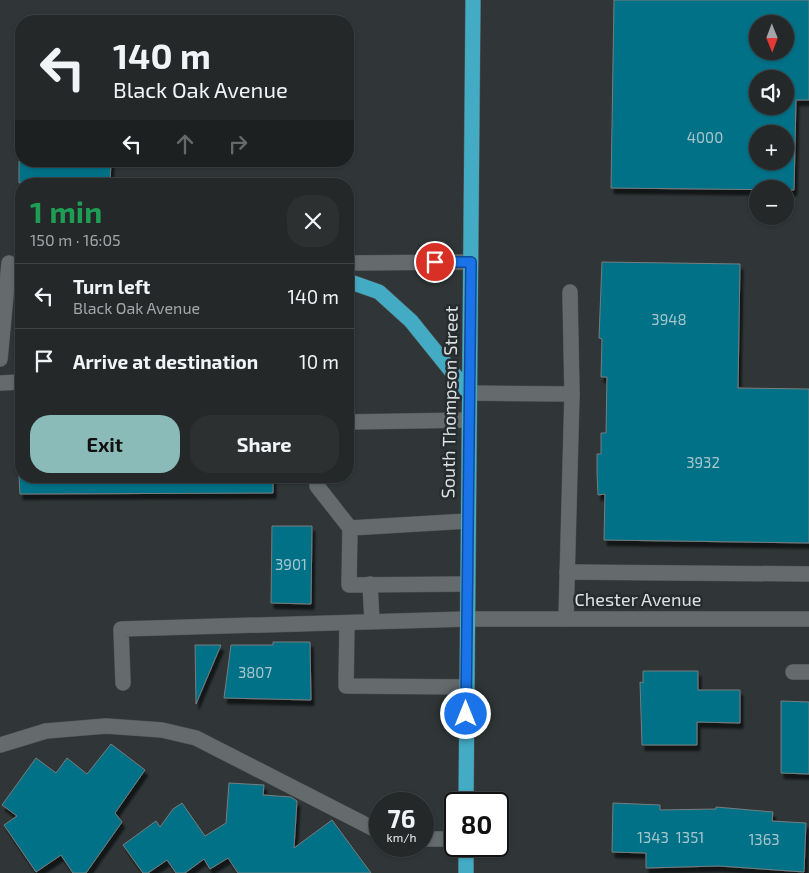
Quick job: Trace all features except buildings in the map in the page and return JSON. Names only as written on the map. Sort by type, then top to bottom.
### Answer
[{"type":"highway","name":"South Thompson Street","points":[[466,792],[473,0]]},
{"type":"highway","points":[[354,283],[379,292],[411,321],[469,393]]},
{"type":"highway","points":[[466,857],[466,873]]},
{"type":"street","points":[[354,262],[471,262]]},
{"type":"street","points":[[0,360],[10,263]]},
{"type":"street","points":[[566,619],[572,394],[570,292]]},
{"type":"street","points":[[0,383],[15,382]]},
{"type":"street","points":[[469,393],[572,394]]},
{"type":"street","points":[[354,422],[469,420]]},
{"type":"street","points":[[317,483],[317,486],[350,528],[349,585],[468,584]]},
{"type":"street","points":[[350,528],[468,521]]},
{"type":"street","points":[[567,572],[809,574]]},
{"type":"street","points":[[370,584],[372,621]]},
{"type":"street","name":"Chester Avenue","points":[[123,683],[121,629],[467,619],[809,619]]},
{"type":"street","points":[[347,622],[346,686],[467,686]]},
{"type":"street","points":[[793,672],[809,672]]},
{"type":"street","points":[[0,746],[46,731],[106,726],[162,730],[196,738],[369,826]]},
{"type":"route","points":[[435,262],[471,262],[466,714]]}]
